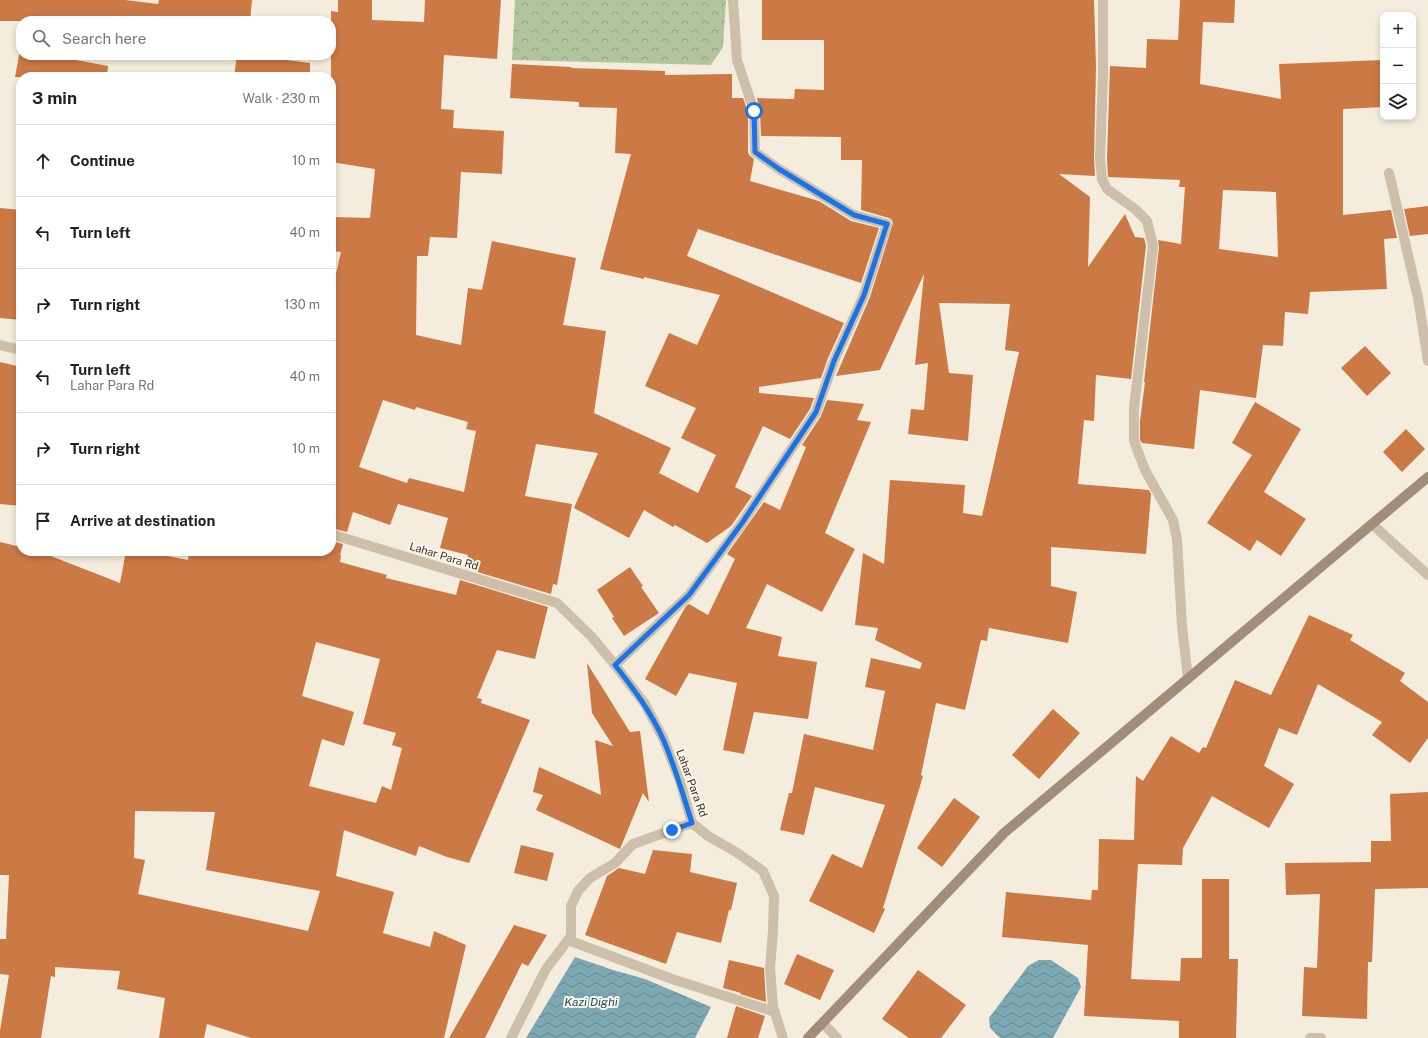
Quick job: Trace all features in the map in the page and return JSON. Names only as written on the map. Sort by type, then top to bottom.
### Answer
[{"type":"main road","points":[[808,1038],[1004,834],[1428,477]]},
{"type":"street","points":[[615,665],[689,595],[742,523],[816,412],[834,361],[864,295],[887,224],[854,215],[779,169],[755,152],[754,111],[737,60],[733,0]]},
{"type":"street","points":[[1103,0],[1103,75],[1100,159],[1102,180],[1107,188],[1135,209],[1147,221],[1153,246],[1134,408],[1134,441],[1145,470],[1173,520],[1177,540],[1182,626],[1188,679]]},
{"type":"street","points":[[1389,173],[1418,298],[1428,361]]},
{"type":"street","points":[[0,345],[16,349]]},
{"type":"street","points":[[1372,524],[1428,575]]},
{"type":"street","name":"Lahar Para Rd","points":[[336,536],[557,602],[592,637],[644,704],[663,738],[680,781],[692,823],[708,836],[736,852],[763,871],[774,896],[770,968],[775,1012],[783,1038]]},
{"type":"street","points":[[511,1038],[546,969],[571,936],[571,906],[578,892],[590,878],[615,863],[633,844],[692,823]]},
{"type":"street","points":[[568,940],[672,979],[775,1012]]},
{"type":"street","points":[[822,1023],[837,1038]]},
{"type":"street","points":[[1310,1038],[1321,1038]]},
{"type":"green space","points":[[515,0],[726,0],[723,47],[711,65],[512,60]]},
{"type":"water","name":"Kazi Dighi","points":[[575,957],[645,979],[711,1007],[695,1038],[526,1038]]},
{"type":"water","points":[[1039,960],[1051,960],[1078,978],[1081,987],[1053,1038],[1000,1038],[990,1028],[989,1018],[1028,966]]},
{"type":"building","points":[[0,0],[125,0],[158,4],[159,0],[252,0],[250,16],[16,16],[16,21],[0,21]]},
{"type":"building","points":[[338,0],[372,0],[372,20],[424,22],[425,0],[501,0],[497,59],[444,55],[441,109],[454,110],[453,128],[504,131],[502,174],[461,172],[457,238],[430,237],[428,256],[417,256],[416,335],[461,345],[468,288],[482,290],[492,241],[576,258],[563,325],[606,331],[594,413],[671,448],[659,473],[698,493],[716,455],[681,438],[696,408],[645,386],[669,333],[697,345],[720,295],[644,277],[644,279],[600,269],[631,154],[615,153],[617,108],[579,107],[579,102],[510,98],[512,64],[571,68],[665,71],[665,75],[732,74],[732,98],[743,98],[748,112],[748,152],[754,159],[750,181],[819,201],[851,221],[879,228],[861,283],[698,229],[687,256],[844,323],[828,358],[821,378],[759,387],[759,393],[814,398],[810,409],[790,439],[763,426],[735,487],[752,496],[731,526],[707,543],[675,525],[673,527],[644,510],[629,538],[574,508],[598,453],[536,444],[525,496],[572,504],[557,585],[553,584],[551,594],[464,568],[468,555],[440,548],[448,518],[398,504],[390,525],[353,512],[347,532],[336,529],[336,274],[341,252],[336,252],[336,217],[370,218],[375,169],[336,163],[336,72],[331,72],[331,60],[336,60],[336,16],[331,16],[331,11],[338,12]],"holes":[[[383,400],[415,410],[416,407],[468,422],[466,429],[476,431],[464,492],[409,478],[407,483],[359,467]]]},
{"type":"building","points":[[762,0],[1094,0],[1096,66],[1095,176],[1059,174],[1090,197],[1088,267],[1125,214],[1135,237],[1144,238],[1146,246],[1131,379],[1096,375],[1094,421],[1084,420],[1078,484],[1149,490],[1151,494],[1146,554],[1051,547],[1051,586],[1077,592],[1068,643],[989,628],[987,641],[981,640],[965,710],[936,703],[921,775],[923,776],[883,908],[885,909],[874,933],[809,901],[832,854],[862,868],[885,805],[815,787],[804,835],[780,830],[789,793],[792,793],[804,734],[873,750],[885,691],[865,687],[871,658],[920,669],[922,663],[875,640],[878,628],[855,625],[863,553],[884,564],[890,480],[965,485],[963,513],[982,516],[1019,352],[1005,350],[1010,304],[939,303],[949,373],[973,375],[968,441],[908,434],[911,409],[924,410],[928,363],[915,365],[924,274],[880,370],[836,376],[870,297],[893,223],[889,218],[861,210],[862,160],[841,160],[841,137],[761,136],[760,111],[757,98],[794,99],[795,89],[824,90],[824,40],[762,40]]},
{"type":"building","points":[[1180,0],[1235,0],[1234,23],[1203,22],[1200,84],[1281,99],[1279,64],[1380,60],[1380,107],[1343,109],[1343,215],[1391,210],[1397,238],[1384,239],[1387,289],[1310,292],[1308,314],[1285,312],[1283,346],[1263,345],[1256,398],[1200,390],[1194,449],[1142,443],[1140,440],[1140,421],[1159,247],[1158,240],[1181,244],[1185,187],[1179,187],[1180,180],[1108,177],[1107,159],[1110,66],[1146,68],[1147,39],[1178,40]],"holes":[[[1223,190],[1276,192],[1278,257],[1219,249]]]},
{"type":"building","points":[[18,60],[76,60],[108,66],[107,72],[16,72],[15,77]]},
{"type":"building","points":[[236,60],[287,60],[310,63],[310,72],[235,72]]},
{"type":"building","points":[[1428,206],[1428,234],[1410,236],[1404,209]]},
{"type":"building","points":[[0,208],[16,210],[16,320],[0,318]]},
{"type":"building","points":[[1365,346],[1391,373],[1367,396],[1341,368]]},
{"type":"building","points":[[0,362],[16,366],[16,506],[0,504]]},
{"type":"building","points":[[827,400],[864,404],[857,420],[871,422],[825,533],[855,549],[822,612],[767,584],[746,628],[782,637],[778,656],[817,662],[808,719],[754,712],[744,754],[723,750],[737,683],[689,673],[676,696],[645,679],[686,606],[689,604],[708,615],[735,559],[727,554],[764,502],[780,510],[806,447],[802,445],[821,416]]},
{"type":"building","points":[[1255,402],[1301,429],[1264,492],[1306,519],[1281,556],[1257,540],[1250,551],[1207,523],[1252,455],[1232,443]]},
{"type":"building","points":[[1406,429],[1425,449],[1402,472],[1383,452]]},
{"type":"building","points":[[0,542],[16,546],[16,556],[51,556],[120,583],[125,556],[168,556],[188,560],[188,556],[336,556],[336,542],[343,544],[340,562],[387,575],[386,578],[456,595],[460,580],[548,607],[535,659],[497,650],[477,698],[482,699],[481,703],[530,720],[469,863],[447,857],[419,846],[416,856],[344,830],[336,876],[394,892],[383,933],[430,947],[434,931],[466,945],[444,1038],[251,1038],[207,1024],[204,1038],[159,1038],[165,998],[117,989],[120,971],[55,967],[55,977],[51,976],[41,1038],[0,1038],[9,975],[0,974],[0,939],[6,939],[9,875],[0,875]],"holes":[[[316,642],[380,659],[363,724],[396,733],[392,745],[402,748],[391,790],[382,786],[376,803],[309,786],[322,739],[344,746],[354,712],[302,696]],[[135,811],[215,812],[206,870],[320,891],[308,931],[138,894],[145,860],[134,858]]]},
{"type":"building","points":[[630,567],[643,586],[641,587],[659,613],[624,636],[612,618],[614,617],[597,590]]},
{"type":"building","points":[[1309,615],[1353,635],[1350,640],[1405,673],[1400,681],[1428,702],[1428,738],[1410,763],[1372,735],[1382,722],[1318,684],[1297,735],[1279,728],[1264,766],[1294,784],[1269,828],[1212,796],[1183,848],[1182,865],[1138,864],[1131,979],[1180,981],[1181,958],[1202,958],[1202,879],[1229,879],[1229,959],[1238,959],[1236,1038],[1179,1038],[1179,1021],[1084,1016],[1088,945],[1002,937],[1006,892],[1091,900],[1092,890],[1098,890],[1099,839],[1134,840],[1136,776],[1143,781],[1171,736],[1199,753],[1203,747],[1206,748],[1235,680],[1271,695]]},
{"type":"building","points":[[587,663],[630,732],[640,731],[649,802],[643,793],[620,849],[536,810],[543,795],[533,792],[539,767],[601,795],[595,740],[613,746],[592,713]]},
{"type":"building","points":[[1053,709],[1080,733],[1039,779],[1012,755]]},
{"type":"building","points":[[1428,792],[1428,888],[1375,889],[1372,962],[1368,962],[1367,1019],[1302,1016],[1304,967],[1317,968],[1320,894],[1286,895],[1285,863],[1371,862],[1371,841],[1391,841],[1390,794]]},
{"type":"building","points":[[954,798],[980,817],[942,867],[917,848]]},
{"type":"building","points":[[521,845],[554,853],[547,881],[514,873]]},
{"type":"building","points":[[653,850],[692,854],[690,872],[737,883],[721,943],[677,932],[666,964],[585,935],[607,876],[619,868],[645,874]]},
{"type":"building","points":[[514,925],[547,935],[528,966],[522,963],[485,1038],[449,1038]]},
{"type":"building","points":[[797,954],[834,970],[820,1000],[784,984]]},
{"type":"building","points":[[729,960],[764,968],[766,1002],[723,988]]},
{"type":"building","points":[[918,970],[966,1005],[941,1038],[909,1038],[882,1019]]},
{"type":"building","points":[[736,1006],[765,1016],[758,1038],[727,1038]]},
{"type":"route","points":[[672,830],[692,823],[680,781],[663,738],[644,704],[615,665],[689,595],[742,523],[816,412],[834,361],[864,295],[887,224],[854,215],[779,169],[755,152],[754,111]]}]
